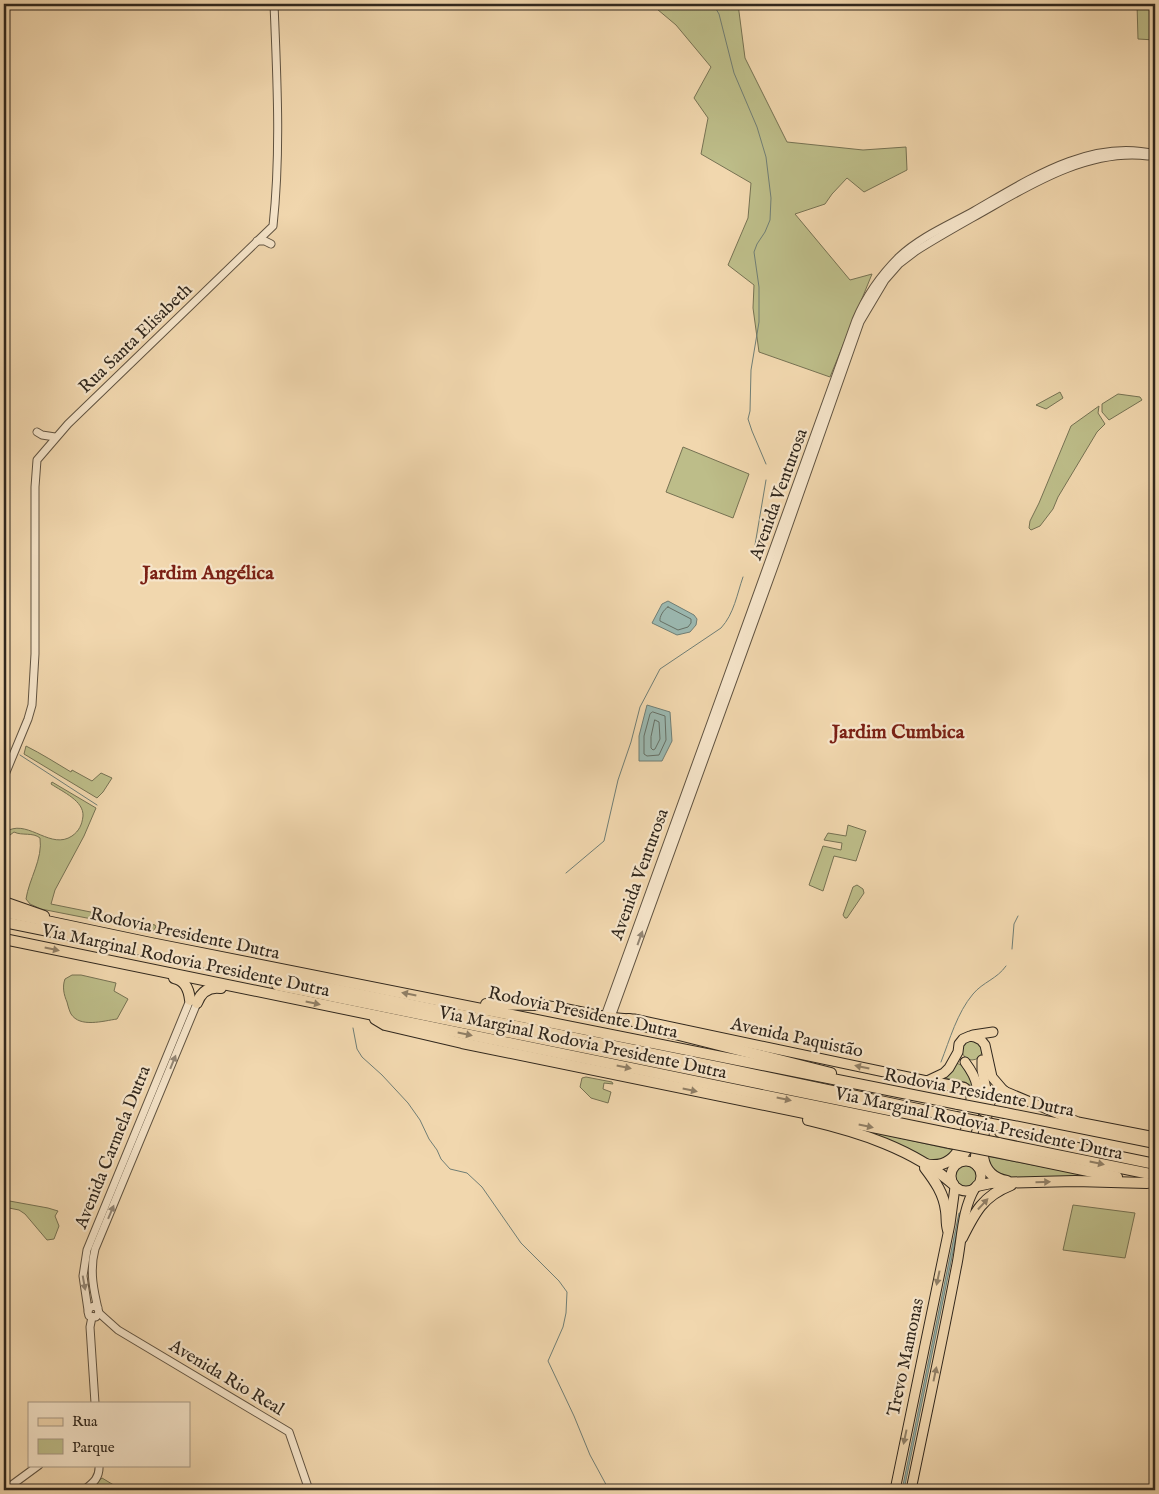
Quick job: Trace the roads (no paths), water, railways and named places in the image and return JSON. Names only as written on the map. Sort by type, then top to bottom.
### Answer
[{"type":"highway","points":[[4,902],[32,910],[61,924]]},
{"type":"highway","name":"Rodovia Presidente Dutra","points":[[4,912],[887,1091],[1155,1143]]},
{"type":"highway","name":"Rodovia Presidente Dutra","points":[[4,922],[713,1066],[955,1120]]},
{"type":"highway","name":"Rodovia Presidente Dutra","points":[[4,929],[955,1120],[1155,1157]]},
{"type":"highway","name":"Via Marginal Rodovia Presidente Dutra","points":[[4,939],[951,1138]]},
{"type":"highway","points":[[133,966],[143,971],[180,979],[188,989],[193,1001],[214,987],[250,994],[266,994]]},
{"type":"highway","points":[[461,1004],[542,1005]]},
{"type":"highway","points":[[366,1014],[385,1025],[443,1038],[758,1104],[951,1138],[1151,1184]]},
{"type":"highway","points":[[629,1019],[640,1025],[855,1079],[887,1091]]},
{"type":"highway","points":[[922,1163],[939,1165],[947,1162],[957,1153],[963,1141],[972,1095],[964,1088],[927,1081]]},
{"type":"highway","points":[[1004,1091],[996,1094],[988,1106],[982,1158],[988,1171],[995,1177],[1016,1182]]},
{"type":"highway","points":[[758,1104],[767,1109],[889,1145],[922,1163],[954,1185]]},
{"type":"highway","name":"Rodovia Presidente Dutra","points":[[1001,1129],[1155,1164]]},
{"type":"highway","name":"Via Marginal Rodovia Presidente Dutra","points":[[997,1148],[1155,1175]]},
{"type":"highway","points":[[922,1163],[941,1193],[946,1211],[948,1230]]},
{"type":"highway","points":[[976,1187],[991,1183],[1016,1182],[1075,1181],[1151,1184]]},
{"type":"highway","points":[[962,1238],[971,1219],[982,1204],[1002,1188],[1016,1182]]},
{"type":"main road","name":"Avenida Paquistão","points":[[542,1005],[629,1019],[927,1081]]},
{"type":"main road","points":[[927,1081],[946,1072],[958,1052],[961,1042],[970,1036],[993,1032]]},
{"type":"main road","points":[[958,1052],[961,1059],[973,1073],[978,1090],[966,1151],[951,1171],[954,1185],[960,1190],[966,1191],[976,1187],[981,1177],[975,1159],[986,1089],[982,1070],[985,1045],[981,1040],[970,1036]]},
{"type":"main road","points":[[965,1062],[973,1064],[984,1056]]},
{"type":"main road","points":[[984,1056],[994,1080],[1004,1091],[1078,1122],[1155,1137]]},
{"type":"main road","points":[[959,1162],[971,1161],[977,1166]]},
{"type":"main road","name":"Trevo Mamonas","points":[[895,1490],[953,1208],[954,1185]]},
{"type":"main road","name":"Trevo Mamonas","points":[[911,1490],[962,1238],[962,1230],[970,1196],[976,1187]]},
{"type":"street","name":"Rua Santa Elisabeth","points":[[4,778],[32,705],[35,654],[35,487],[37,460],[56,437],[272,226],[276,194],[277,143],[274,4]]},
{"type":"street","name":"Avenida Venturosa","points":[[608,1016],[665,844],[771,559],[856,320],[873,288],[885,272],[913,246],[1048,170],[1093,154],[1131,150],[1155,154]]},
{"type":"street","name":"Avenida Venturosa","points":[[608,1016],[776,561],[858,329],[863,316],[881,287],[899,264],[916,251],[1044,178],[1094,160],[1132,156],[1155,158]]},
{"type":"street","points":[[257,241],[265,241],[271,244]]},
{"type":"street","points":[[37,432],[42,435],[56,437]]},
{"type":"street","name":"Avenida Carmela Dutra","points":[[88,1310],[83,1276],[87,1250],[130,1141],[193,1001]]},
{"type":"street","name":"Avenida Carmela Dutra","points":[[98,1311],[92,1275],[95,1249],[193,1001]]},
{"type":"street","points":[[94,1306],[98,1311],[96,1317],[92,1317],[88,1314],[88,1310],[94,1306]]},
{"type":"street","name":"Avenida Rio Real","points":[[98,1311],[118,1330],[289,1432],[308,1490]]},
{"type":"street","points":[[92,1317],[90,1327],[95,1402]]},
{"type":"street","points":[[5,1490],[38,1466]]},
{"type":"street","points":[[84,1490],[94,1482],[99,1469]]},
{"type":"water","points":[[668,601],[694,615],[697,619],[696,625],[690,632],[677,635],[652,623],[662,604]]},
{"type":"water","points":[[647,705],[670,712],[672,741],[662,761],[639,761],[639,736]]},
{"type":"water","points":[[959,1213],[961,1213],[904,1490],[902,1490]]},
{"type":"waterway","points":[[713,4],[719,14],[734,73],[757,127],[766,157],[771,198],[770,220],[754,252],[759,287],[759,322],[751,370],[750,411],[748,419],[766,464]]},
{"type":"waterway","points":[[755,545],[766,480]]},
{"type":"waterway","points":[[566,873],[604,841],[618,780],[640,707],[660,669],[721,628],[732,610],[743,577]]},
{"type":"waterway","points":[[4,741],[7,746]]},
{"type":"waterway","points":[[20,755],[97,805]]},
{"type":"waterway","points":[[1012,949],[1014,924],[1018,916]]},
{"type":"waterway","points":[[941,1062],[954,1026],[967,1001],[977,990],[1006,966]]},
{"type":"waterway","points":[[353,1028],[357,1049],[362,1057],[408,1103],[420,1120],[441,1159],[450,1169],[467,1173],[482,1187],[521,1243],[559,1281],[567,1292],[563,1327],[548,1361],[590,1455],[609,1490]]},
{"type":"district","name":"Jardim Angélica","points":[[208,572]]},
{"type":"district","name":"Jardim Cumbica","points":[[898,731]]}]
